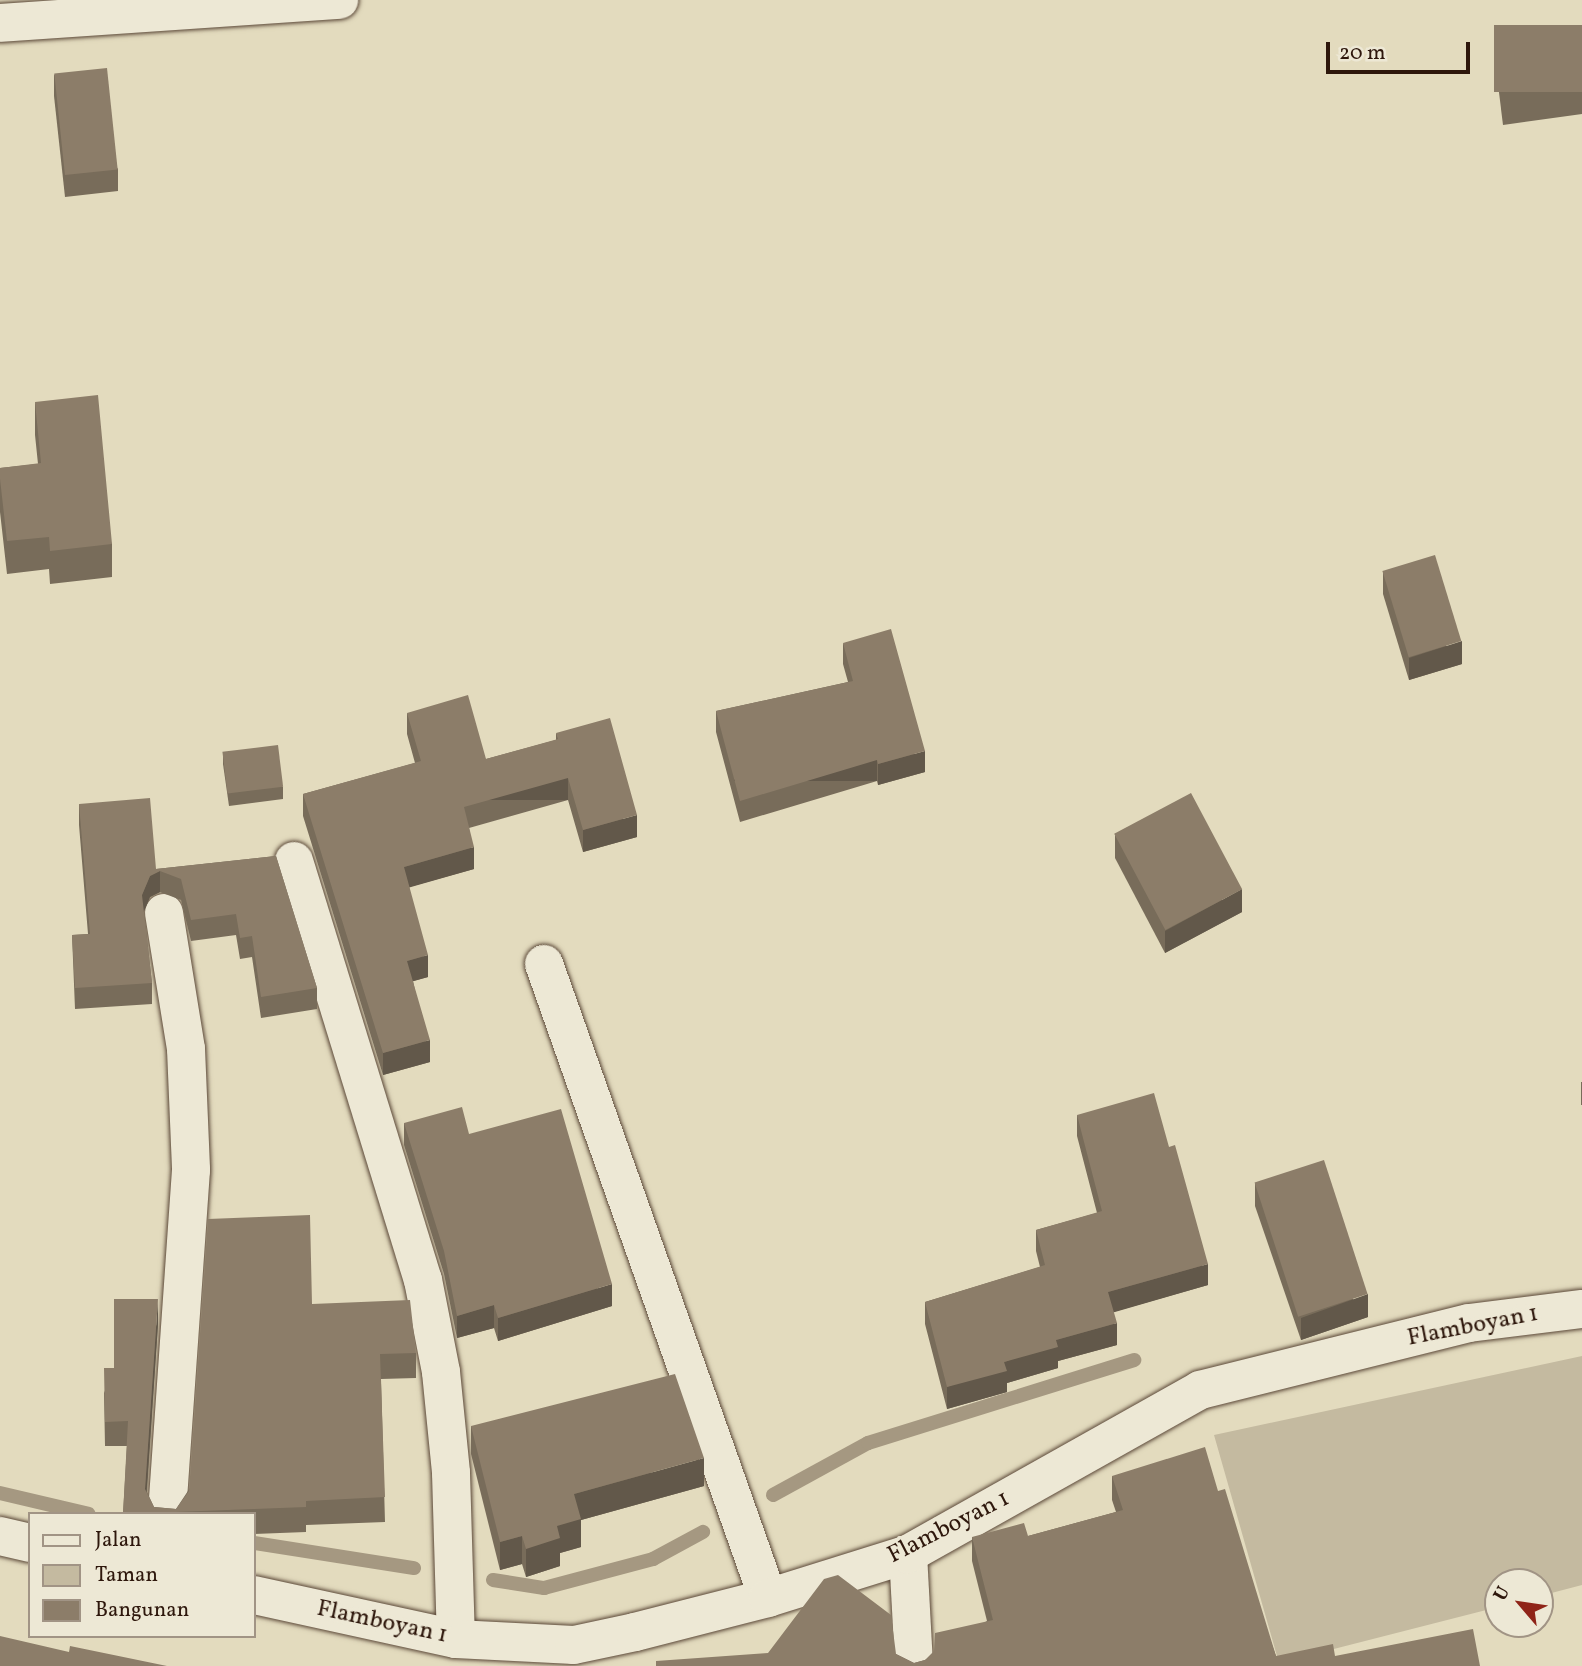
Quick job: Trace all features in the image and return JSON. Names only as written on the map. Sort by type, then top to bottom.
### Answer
[{"type":"street","points":[[0,23],[339,0]]},
{"type":"street","points":[[294,861],[423,1280],[441,1372],[451,1473],[456,1639]]},
{"type":"street","points":[[164,913],[186,1049],[191,1170],[167,1512]]},
{"type":"street","points":[[544,964],[768,1598]]},
{"type":"street","name":"Flamboyan 1","points":[[256,1595],[456,1639],[635,1649],[768,1598],[908,1554],[1200,1390],[1469,1324],[1582,1309]]},
{"type":"street","points":[[0,1536],[28,1543]]},
{"type":"street","points":[[908,1554],[914,1666]]},
{"type":"green space","points":[[1582,1356],[1582,1585],[1554,1592],[1554,1568],[1484,1568],[1484,1611],[1279,1663],[1214,1435]]},
{"type":"building","points":[[1494,25],[1582,25],[1582,92],[1494,92]]},
{"type":"building","points":[[107,68],[118,169],[65,175],[54,74]]},
{"type":"building","points":[[98,395],[112,544],[50,551],[49,537],[7,541],[0,468],[41,463],[35,402]]},
{"type":"building","points":[[1435,555],[1461,641],[1409,657],[1382,571]]},
{"type":"building","points":[[891,629],[925,751],[878,764],[877,760],[740,801],[716,711],[853,681],[843,643]]},
{"type":"building","points":[[468,695],[486,759],[558,739],[556,733],[610,718],[637,815],[583,830],[568,778],[464,807],[474,847],[404,867],[428,955],[407,961],[430,1040],[383,1053],[303,794],[421,761],[407,713]]},
{"type":"building","points":[[278,745],[283,787],[228,794],[222,752]]},
{"type":"building","points":[[1191,793],[1242,889],[1165,930],[1114,834]]},
{"type":"building","points":[[150,798],[156,869],[276,856],[317,988],[261,997],[252,936],[240,938],[236,914],[191,920],[181,879],[160,871],[150,876],[142,895],[152,983],[75,988],[72,935],[90,934],[79,804]]},
{"type":"building","points":[[1154,1093],[1169,1147],[1175,1145],[1208,1264],[1108,1292],[1117,1323],[1056,1340],[1058,1347],[1004,1362],[1007,1371],[947,1387],[925,1302],[1045,1265],[1036,1230],[1102,1211],[1077,1115]]},
{"type":"building","points":[[462,1107],[469,1134],[561,1109],[612,1284],[498,1318],[494,1305],[457,1316],[444,1251],[404,1123]]},
{"type":"building","points":[[1324,1160],[1368,1294],[1298,1317],[1255,1183]]},
{"type":"building","points":[[310,1215],[312,1304],[410,1300],[416,1353],[380,1354],[385,1497],[306,1501],[306,1507],[123,1512],[128,1421],[105,1422],[104,1368],[114,1368],[114,1299],[158,1299],[145,1489],[154,1507],[176,1509],[189,1491],[208,1219]]},
{"type":"building","points":[[675,1374],[704,1458],[574,1494],[581,1519],[557,1526],[560,1538],[526,1549],[522,1536],[500,1542],[471,1426]]},
{"type":"building","points":[[1205,1447],[1218,1491],[1225,1489],[1276,1656],[1333,1644],[1335,1656],[1473,1629],[1480,1666],[656,1666],[656,1661],[768,1653],[824,1579],[838,1575],[891,1615],[896,1654],[914,1663],[925,1660],[934,1651],[935,1633],[993,1620],[972,1537],[1024,1523],[1028,1536],[1123,1510],[1112,1476]]},
{"type":"building","points":[[0,1636],[69,1652],[70,1646],[167,1666],[0,1666]]},
{"type":"waterway","points":[[773,1495],[868,1443],[1134,1360]]},
{"type":"waterway","points":[[0,1493],[81,1512]]},
{"type":"waterway","points":[[493,1580],[544,1588],[653,1559],[703,1532]]},
{"type":"waterway","points":[[256,1543],[414,1568]]}]
